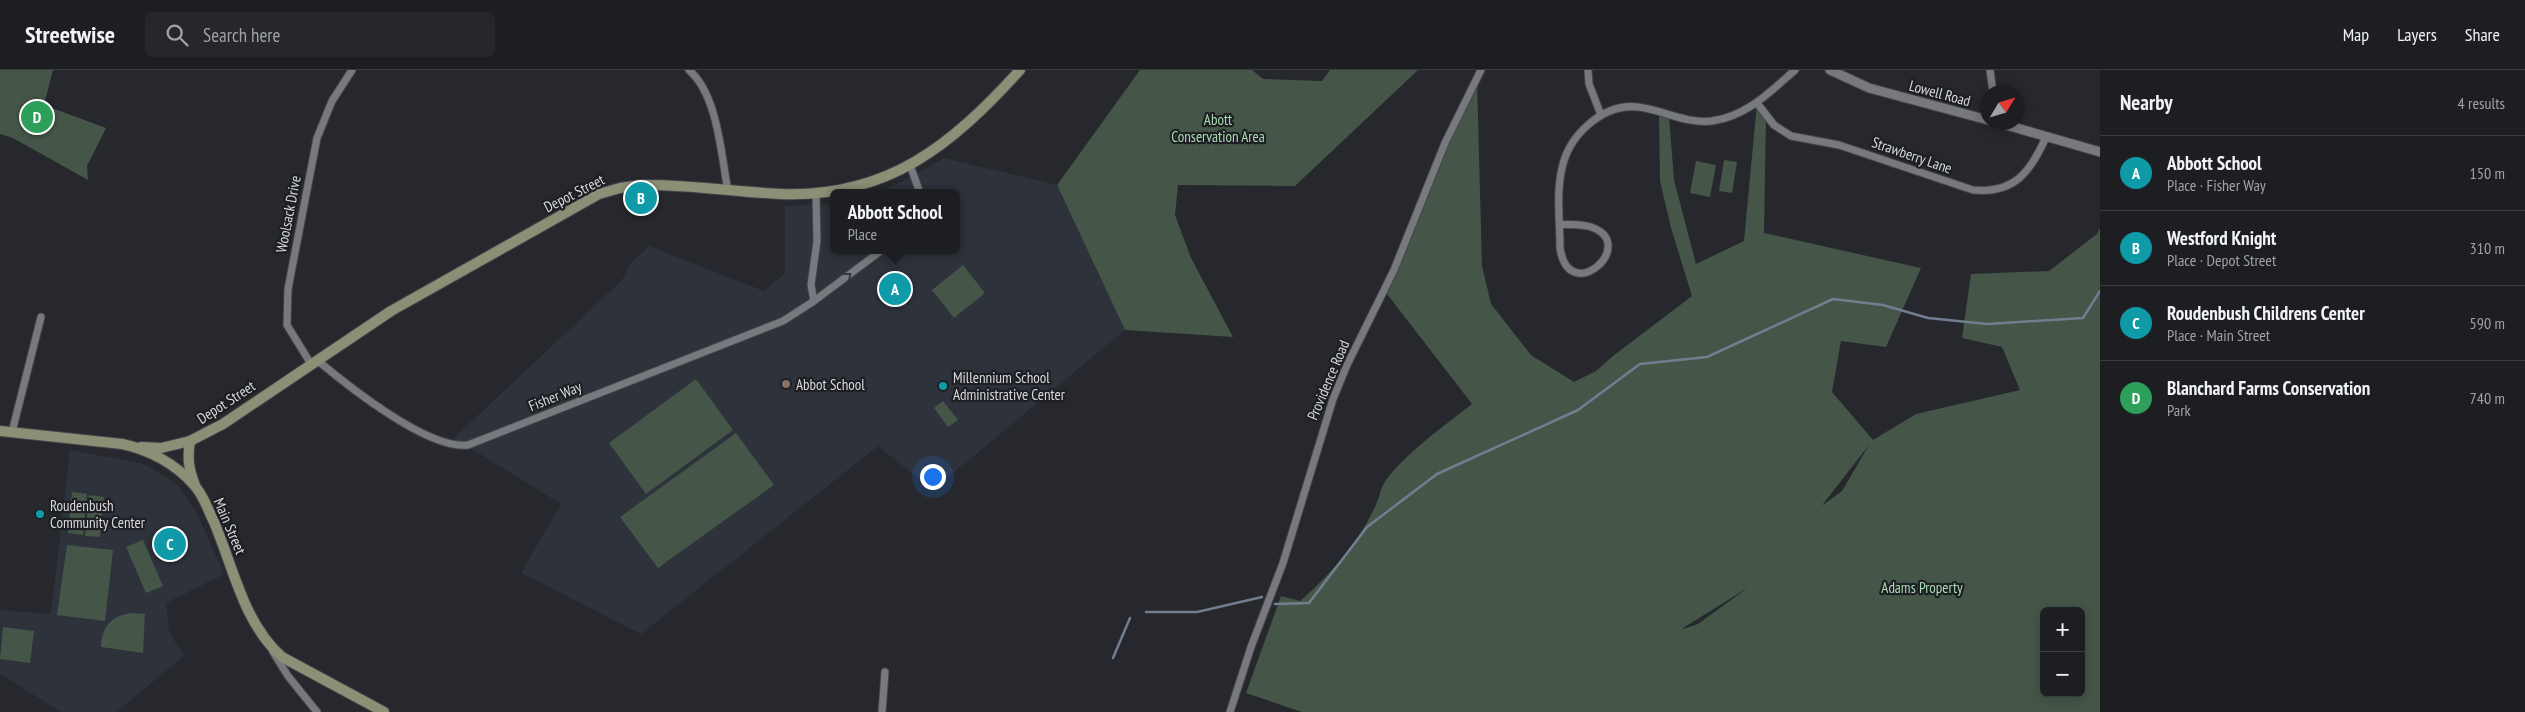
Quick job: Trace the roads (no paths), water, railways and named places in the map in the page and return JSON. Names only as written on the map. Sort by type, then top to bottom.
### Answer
[{"type":"main road","name":"Depot Street","points":[[848,189],[871,183],[935,151],[968,124],[1020,70]]},
{"type":"main road","name":"Depot Street","points":[[137,447],[161,448],[190,442],[223,424],[402,304],[606,192],[627,186],[649,185],[728,191],[816,194],[830,192]]},
{"type":"main road","name":"Main Street","points":[[0,431],[137,447],[159,458],[195,485],[220,536],[254,622],[270,647],[282,657],[384,712]]},
{"type":"main road","name":"Depot Street","points":[[190,442],[189,470],[195,485]]},
{"type":"street","name":"Woolsack Drive","points":[[314,362],[287,325],[288,289],[317,138],[332,101],[352,70]]},
{"type":"street","points":[[689,70],[698,79],[708,96],[728,191]]},
{"type":"street","name":"Providence Road","points":[[1230,712],[1251,647],[1283,563],[1333,399],[1347,365],[1394,270],[1445,144],[1481,70]]},
{"type":"street","points":[[1588,70],[1589,84],[1601,115]]},
{"type":"street","points":[[1560,224],[1589,226],[1602,234],[1606,241],[1606,256],[1598,268],[1584,273],[1577,272],[1565,263],[1560,248],[1560,224],[1560,178],[1565,158],[1584,130],[1601,115],[1623,107],[1636,107],[1682,119],[1705,121],[1728,117],[1757,103],[1795,70]]},
{"type":"street","name":"Lowell Road","points":[[1830,70],[1869,88],[1980,118]]},
{"type":"street","points":[[1990,70],[1992,85]]},
{"type":"street","name":"Strawberry Lane","points":[[1757,103],[1774,125],[1791,136],[1840,145],[1973,190],[1993,190],[2022,177],[2033,165],[2046,137]]},
{"type":"street","points":[[2023,130],[2100,152]]},
{"type":"street","points":[[910,165],[919,189]]},
{"type":"street","points":[[814,301],[811,285],[817,241],[816,194]]},
{"type":"street","name":"Fisher Way","points":[[314,362],[378,406],[440,442],[463,446],[783,320],[814,301],[877,254]]},
{"type":"street","points":[[12,432],[41,317]]},
{"type":"street","points":[[270,647],[288,676],[317,712]]},
{"type":"street","points":[[882,712],[885,672]]},
{"type":"waterway","points":[[1275,604],[1309,603],[1367,527],[1437,474],[1578,410],[1640,364],[1707,357],[1833,299],[1883,305],[1928,318],[1987,324],[2083,318],[2100,291]]},
{"type":"waterway","points":[[1146,612],[1197,612],[1262,597]]},
{"type":"waterway","points":[[1113,658],[1130,618]]},
{"type":"place","name":"Blanchard Farms Conservation","points":[[37,117]]},
{"type":"place","name":"Westford Knight","points":[[641,198]]},
{"type":"place","name":"Abbott School","points":[[895,289]]},
{"type":"place","name":"Abbot School","points":[[786,384]]},
{"type":"place","name":"Millennium School Administrative Center","points":[[943,386]]},
{"type":"place","name":"Roudenbush Community Center","points":[[40,514]]},
{"type":"place","name":"Roudenbush Childrens Center","points":[[170,544]]},
{"type":"park label","name":"Abott Conservation Area","points":[[1218,128]]},
{"type":"park label","name":"Adams Property","points":[[1922,587]]}]
